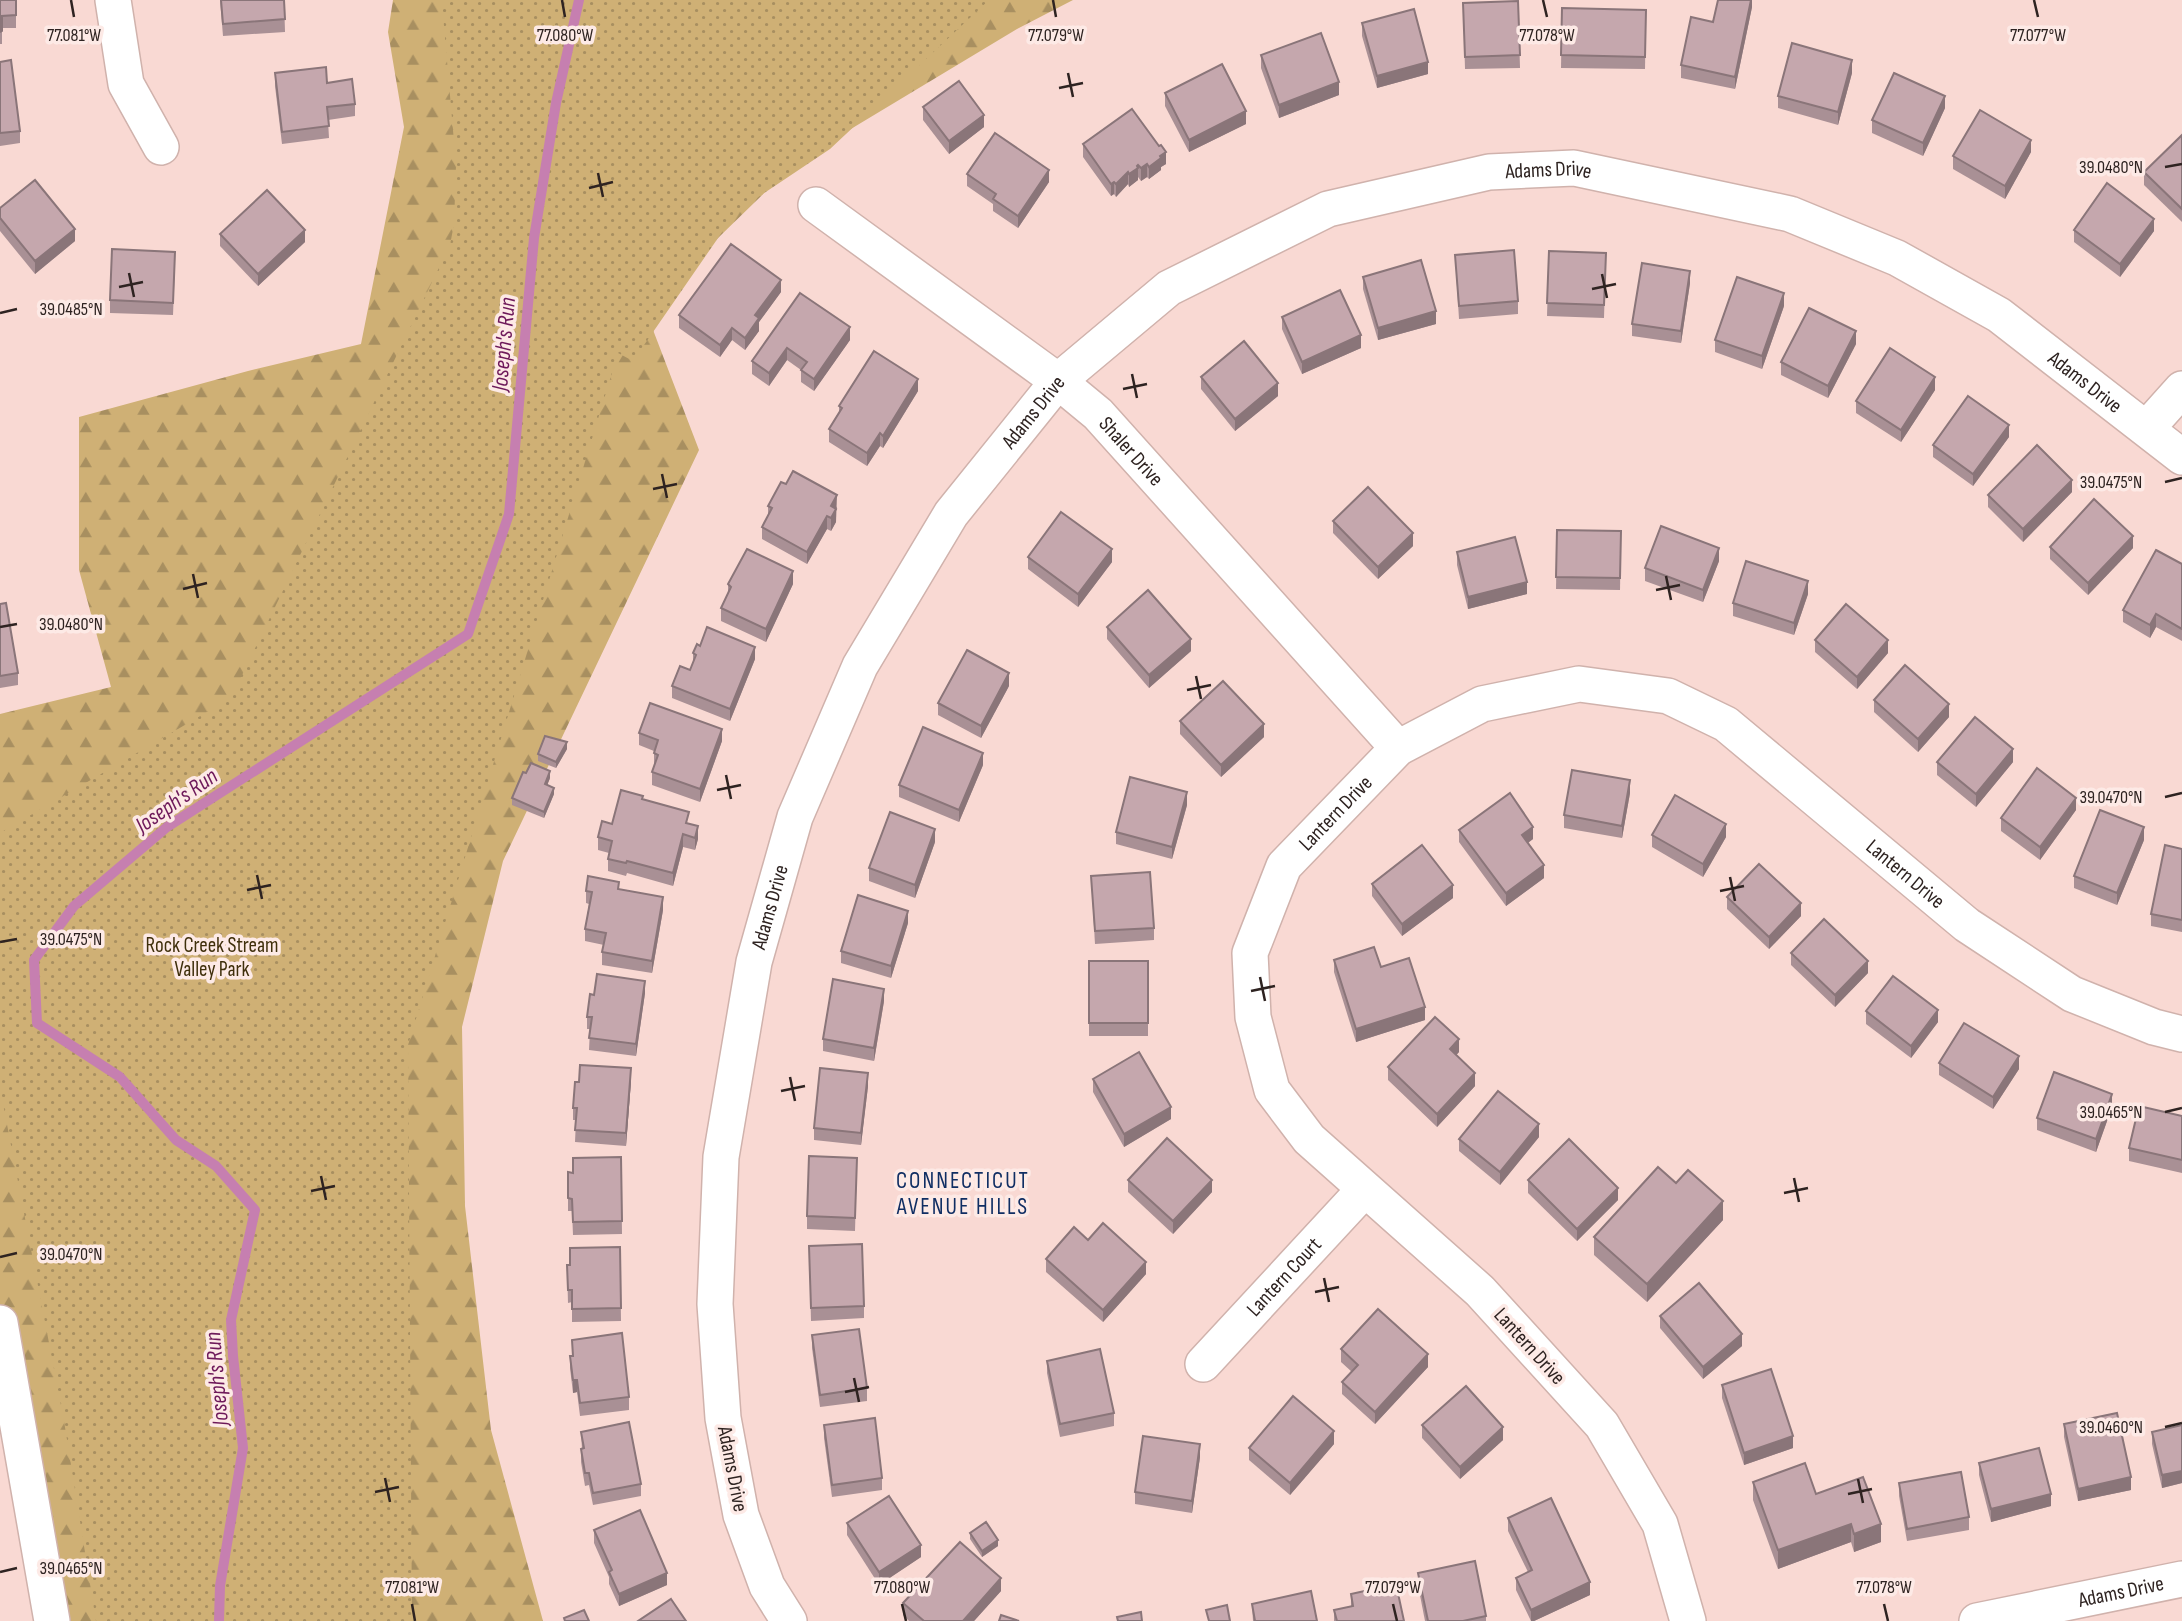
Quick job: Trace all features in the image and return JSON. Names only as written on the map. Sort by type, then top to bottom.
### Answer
[{"type":"street","points":[[113,0],[126,85],[161,147]]},
{"type":"street","name":"Adams Drive","points":[[789,1621],[767,1586],[741,1515],[723,1418],[715,1304],[720,1157],[754,962],[794,817],[860,666],[951,514],[1058,381],[1169,288],[1328,209],[1489,172],[1574,168],[1790,214],[1897,258],[1999,315],[2182,457]]},
{"type":"street","name":"Shaler Drive","points":[[816,205],[1058,381],[1098,414],[1398,748]]},
{"type":"street","points":[[2147,428],[2182,389]]},
{"type":"street","name":"Lantern Drive","points":[[1688,1621],[1660,1524],[1602,1425],[1480,1291],[1309,1139],[1272,1090],[1253,1017],[1250,953],[1284,866],[1398,748],[1482,704],[1579,684],[1668,696],[1726,724],[1967,925],[2049,979],[2072,994],[2154,1027],[2182,1034]]},
{"type":"street","name":"Lantern Court","points":[[1203,1364],[1364,1190]]},
{"type":"street","points":[[0,1323],[51,1621]]},
{"type":"street","name":"Adams Drive","points":[[1977,1621],[2182,1578]]},
{"type":"green space","name":"Rock Creek Stream Valley Park","points":[[393,0],[1073,0],[1017,29],[796,162],[645,309],[699,450],[503,861],[462,1027],[465,1206],[491,1430],[543,1621],[52,1621],[0,1323],[0,714],[111,687],[79,570],[79,417],[248,371],[361,344],[404,127],[388,32]]},
{"type":"green space","name":"Rock Creek Stream Valley Park","points":[[444,0],[989,0],[830,149],[736,212],[633,361],[618,353],[408,1045],[412,1621],[96,1621],[64,1421],[0,1088],[0,833],[231,698],[450,245],[454,224],[456,165],[442,3]]},
{"type":"building","points":[[0,0],[16,0],[16,15],[2,16],[0,32]]},
{"type":"building","points":[[221,0],[284,0],[285,19],[223,24]]},
{"type":"building","points":[[1718,0],[1751,0],[1735,77],[1681,65],[1691,17],[1713,22]]},
{"type":"building","points":[[1518,1],[1520,55],[1465,57],[1463,3]]},
{"type":"building","points":[[1562,8],[1646,10],[1645,57],[1561,55]]},
{"type":"building","points":[[1414,9],[1428,62],[1377,76],[1362,23]]},
{"type":"building","points":[[1321,33],[1339,82],[1279,105],[1261,55]]},
{"type":"building","points":[[1792,43],[1852,60],[1838,112],[1778,96]]},
{"type":"building","points":[[11,60],[20,131],[0,133],[0,62]]},
{"type":"building","points":[[1222,64],[1246,111],[1189,140],[1165,93]]},
{"type":"building","points":[[326,67],[327,83],[352,79],[355,104],[327,107],[329,126],[282,132],[275,73]]},
{"type":"building","points":[[1894,73],[1945,96],[1923,143],[1872,120]]},
{"type":"building","points":[[959,81],[984,115],[949,141],[923,107]]},
{"type":"building","points":[[1132,109],[1166,152],[1149,167],[1147,164],[1141,168],[1138,165],[1138,168],[1129,174],[1128,172],[1116,184],[1111,184],[1083,144]]},
{"type":"building","points":[[1980,110],[2031,140],[2005,186],[1953,156]]},
{"type":"building","points":[[995,133],[1049,170],[1018,216],[993,199],[996,194],[967,174]]},
{"type":"building","points":[[2182,135],[2182,209],[2144,172]]},
{"type":"building","points":[[35,180],[75,229],[35,261],[0,218],[0,208]]},
{"type":"building","points":[[2107,183],[2154,219],[2120,264],[2074,230]]},
{"type":"building","points":[[267,190],[305,230],[258,274],[220,234]]},
{"type":"building","points":[[731,244],[781,280],[755,315],[759,318],[745,338],[732,328],[720,345],[679,315]]},
{"type":"building","points":[[112,249],[175,252],[173,303],[110,300]]},
{"type":"building","points":[[1514,250],[1518,301],[1459,306],[1455,255]]},
{"type":"building","points":[[1549,251],[1606,253],[1604,305],[1547,303]]},
{"type":"building","points":[[1421,260],[1436,311],[1378,328],[1363,277]]},
{"type":"building","points":[[1642,263],[1690,271],[1681,331],[1632,324]]},
{"type":"building","points":[[1737,277],[1784,293],[1762,356],[1715,340]]},
{"type":"building","points":[[1340,290],[1361,335],[1302,362],[1282,317]]},
{"type":"building","points":[[800,293],[850,327],[814,379],[801,370],[807,362],[787,348],[769,373],[752,361]]},
{"type":"building","points":[[1809,308],[1856,331],[1828,386],[1781,362]]},
{"type":"building","points":[[1244,341],[1278,383],[1235,419],[1201,377]]},
{"type":"building","points":[[1890,348],[1935,377],[1901,430],[1856,401]]},
{"type":"building","points":[[874,351],[918,379],[883,436],[880,433],[867,453],[829,429],[842,408],[839,406]]},
{"type":"building","points":[[1968,396],[2009,425],[1973,474],[1933,445]]},
{"type":"building","points":[[2037,445],[2072,480],[2023,529],[1988,495]]},
{"type":"building","points":[[793,471],[837,495],[831,506],[836,509],[831,518],[827,516],[807,552],[762,527],[772,508],[768,506],[781,482],[786,484]]},
{"type":"building","points":[[1368,487],[1413,533],[1378,567],[1333,521]]},
{"type":"building","points":[[2094,499],[2133,536],[2088,583],[2050,547]]},
{"type":"building","points":[[1061,512],[1112,549],[1078,594],[1028,557]]},
{"type":"building","points":[[1661,526],[1719,548],[1703,590],[1645,568]]},
{"type":"building","points":[[1557,530],[1621,531],[1620,578],[1556,577]]},
{"type":"building","points":[[1515,537],[1527,582],[1468,597],[1457,552]]},
{"type":"building","points":[[747,549],[793,571],[766,629],[721,608],[731,587],[728,584]]},
{"type":"building","points":[[2156,550],[2182,564],[2182,629],[2156,614],[2150,625],[2123,610]]},
{"type":"building","points":[[1746,561],[1808,581],[1794,623],[1733,603]]},
{"type":"building","points":[[1148,590],[1191,639],[1149,675],[1107,627]]},
{"type":"building","points":[[6,603],[18,673],[0,676],[0,604]]},
{"type":"building","points":[[1846,604],[1888,640],[1857,677],[1815,640]]},
{"type":"building","points":[[707,627],[755,647],[730,709],[672,686],[680,666],[690,670],[696,655],[693,653],[697,644],[700,646]]},
{"type":"building","points":[[967,650],[1009,673],[981,726],[938,703]]},
{"type":"building","points":[[1905,665],[1949,704],[1918,739],[1874,700]]},
{"type":"building","points":[[1223,681],[1264,724],[1221,765],[1180,721]]},
{"type":"building","points":[[650,703],[722,729],[700,789],[652,772],[658,755],[654,753],[658,740],[639,733]]},
{"type":"building","points":[[1975,717],[2013,749],[1976,794],[1937,762]]},
{"type":"building","points":[[923,727],[983,753],[959,810],[899,785]]},
{"type":"building","points":[[545,736],[567,742],[556,762],[538,754]]},
{"type":"building","points":[[531,763],[550,771],[545,784],[554,788],[544,812],[512,798],[523,772],[526,773]]},
{"type":"building","points":[[2037,768],[2076,798],[2040,847],[2001,818]]},
{"type":"building","points":[[1572,770],[1630,780],[1622,826],[1564,815]]},
{"type":"building","points":[[1130,777],[1187,792],[1172,847],[1116,832]]},
{"type":"building","points":[[621,790],[689,812],[686,823],[698,826],[695,838],[683,834],[673,873],[608,859],[612,841],[598,837],[602,821],[612,824]]},
{"type":"building","points":[[1510,793],[1533,827],[1522,835],[1544,865],[1506,893],[1459,830]]},
{"type":"building","points":[[1675,795],[1726,824],[1703,864],[1652,835]]},
{"type":"building","points":[[2100,810],[2144,827],[2117,893],[2074,876]]},
{"type":"building","points":[[890,812],[935,829],[915,885],[869,868]]},
{"type":"building","points":[[1422,845],[1453,885],[1402,924],[1372,884]]},
{"type":"building","points":[[2165,845],[2182,849],[2182,920],[2151,914]]},
{"type":"building","points":[[1759,864],[1801,903],[1769,937],[1727,897]]},
{"type":"building","points":[[1150,872],[1154,928],[1095,931],[1091,876]]},
{"type":"building","points":[[588,876],[619,882],[618,889],[663,897],[652,961],[602,952],[606,933],[585,929],[592,892],[586,891]]},
{"type":"building","points":[[858,895],[908,911],[891,966],[841,951]]},
{"type":"building","points":[[1824,919],[1868,961],[1835,995],[1791,953]]},
{"type":"building","points":[[1374,947],[1381,967],[1409,958],[1425,1007],[1356,1029],[1334,960]]},
{"type":"building","points":[[1089,961],[1148,961],[1148,1023],[1089,1023]]},
{"type":"building","points":[[597,974],[645,981],[636,1044],[589,1038],[592,1017],[587,1017],[590,994],[594,995]]},
{"type":"building","points":[[1893,976],[1938,1010],[1911,1046],[1866,1011]]},
{"type":"building","points":[[833,979],[884,989],[874,1048],[823,1039]]},
{"type":"building","points":[[1435,1017],[1459,1039],[1450,1049],[1475,1073],[1437,1114],[1388,1067]]},
{"type":"building","points":[[1964,1023],[2019,1056],[1993,1097],[1939,1063]]},
{"type":"building","points":[[1139,1052],[1171,1107],[1124,1134],[1093,1079]]},
{"type":"building","points":[[580,1065],[631,1068],[626,1133],[575,1130],[575,1082],[579,1082]]},
{"type":"building","points":[[820,1068],[868,1073],[861,1133],[814,1128]]},
{"type":"building","points":[[2054,1072],[2112,1094],[2096,1139],[2037,1118]]},
{"type":"building","points":[[1498,1091],[1539,1124],[1500,1172],[1459,1139]]},
{"type":"building","points":[[2139,1106],[2182,1116],[2182,1160],[2129,1148]]},
{"type":"building","points":[[1167,1138],[1212,1180],[1173,1221],[1128,1180]]},
{"type":"building","points":[[1569,1139],[1618,1188],[1577,1229],[1528,1180]]},
{"type":"building","points":[[809,1156],[857,1158],[855,1218],[807,1216]]},
{"type":"building","points":[[621,1157],[622,1221],[573,1222],[572,1199],[568,1198],[568,1172],[573,1173],[573,1158]]},
{"type":"building","points":[[1658,1167],[1676,1183],[1688,1170],[1723,1201],[1647,1284],[1594,1237]]},
{"type":"building","points":[[1103,1223],[1146,1262],[1103,1310],[1046,1259],[1074,1227],[1088,1240]]},
{"type":"building","points":[[862,1244],[864,1306],[811,1308],[809,1246]]},
{"type":"building","points":[[620,1247],[621,1308],[572,1309],[572,1290],[568,1290],[567,1265],[570,1265],[570,1248]]},
{"type":"building","points":[[1699,1283],[1742,1334],[1703,1367],[1660,1316]]},
{"type":"building","points":[[1378,1309],[1428,1354],[1375,1412],[1342,1382],[1358,1365],[1341,1349]]},
{"type":"building","points":[[859,1329],[867,1388],[820,1395],[812,1335]]},
{"type":"building","points":[[622,1333],[629,1397],[580,1403],[577,1380],[573,1380],[570,1356],[573,1356],[572,1340]]},
{"type":"building","points":[[1100,1349],[1114,1413],[1060,1424],[1047,1361]]},
{"type":"building","points":[[1771,1369],[1793,1436],[1744,1453],[1722,1385]]},
{"type":"building","points":[[1466,1386],[1503,1427],[1460,1467],[1422,1425]]},
{"type":"building","points":[[1293,1396],[1334,1431],[1290,1483],[1249,1448]]},
{"type":"building","points":[[2117,1413],[2131,1477],[2078,1489],[2064,1424]]},
{"type":"building","points":[[875,1418],[882,1478],[832,1485],[824,1425]]},
{"type":"building","points":[[629,1422],[641,1484],[593,1493],[589,1473],[585,1473],[581,1432]]},
{"type":"building","points":[[2182,1425],[2182,1471],[2162,1475],[2152,1432]]},
{"type":"building","points":[[1143,1436],[1200,1444],[1192,1501],[1135,1492]]},
{"type":"building","points":[[2039,1448],[2051,1494],[1991,1509],[1979,1463]]},
{"type":"building","points":[[1805,1463],[1816,1494],[1863,1477],[1881,1524],[1854,1534],[1851,1524],[1778,1550],[1753,1482]]},
{"type":"building","points":[[1961,1472],[1969,1517],[1907,1529],[1899,1483]]},
{"type":"building","points":[[889,1496],[921,1545],[879,1572],[847,1523]]},
{"type":"building","points":[[1551,1498],[1590,1582],[1531,1610],[1516,1578],[1532,1570],[1508,1518]]},
{"type":"building","points":[[640,1510],[667,1573],[619,1594],[609,1572],[612,1570],[594,1530]]},
{"type":"building","points":[[986,1522],[998,1540],[982,1551],[970,1533]]},
{"type":"building","points":[[960,1542],[1001,1578],[963,1621],[924,1621],[903,1603]]},
{"type":"building","points":[[1475,1561],[1486,1616],[1463,1621],[1428,1621],[1418,1573]]},
{"type":"building","points":[[1396,1584],[1404,1621],[1337,1621],[1334,1610],[1353,1606],[1351,1594]]},
{"type":"building","points":[[1311,1591],[1317,1621],[1255,1621],[1252,1604]]},
{"type":"building","points":[[671,1599],[686,1621],[638,1621]]},
{"type":"building","points":[[1227,1605],[1230,1621],[1209,1621],[1206,1610]]},
{"type":"building","points":[[584,1610],[589,1621],[565,1621],[564,1618]]},
{"type":"building","points":[[1141,1612],[1142,1621],[1118,1621],[1117,1617]]},
{"type":"building","points":[[1001,1615],[1019,1621],[999,1621]]},
{"type":"waterway","name":"Joseph's Run","points":[[219,1621],[220,1586],[243,1448],[231,1320],[255,1210],[216,1166],[176,1140],[120,1077],[37,1023],[34,960],[74,906],[167,827],[468,634],[509,514],[534,238],[556,103],[579,0]]},
{"type":"district","name":"CONNECTICUT AVENUE HILLS","points":[[963,1193]]}]
